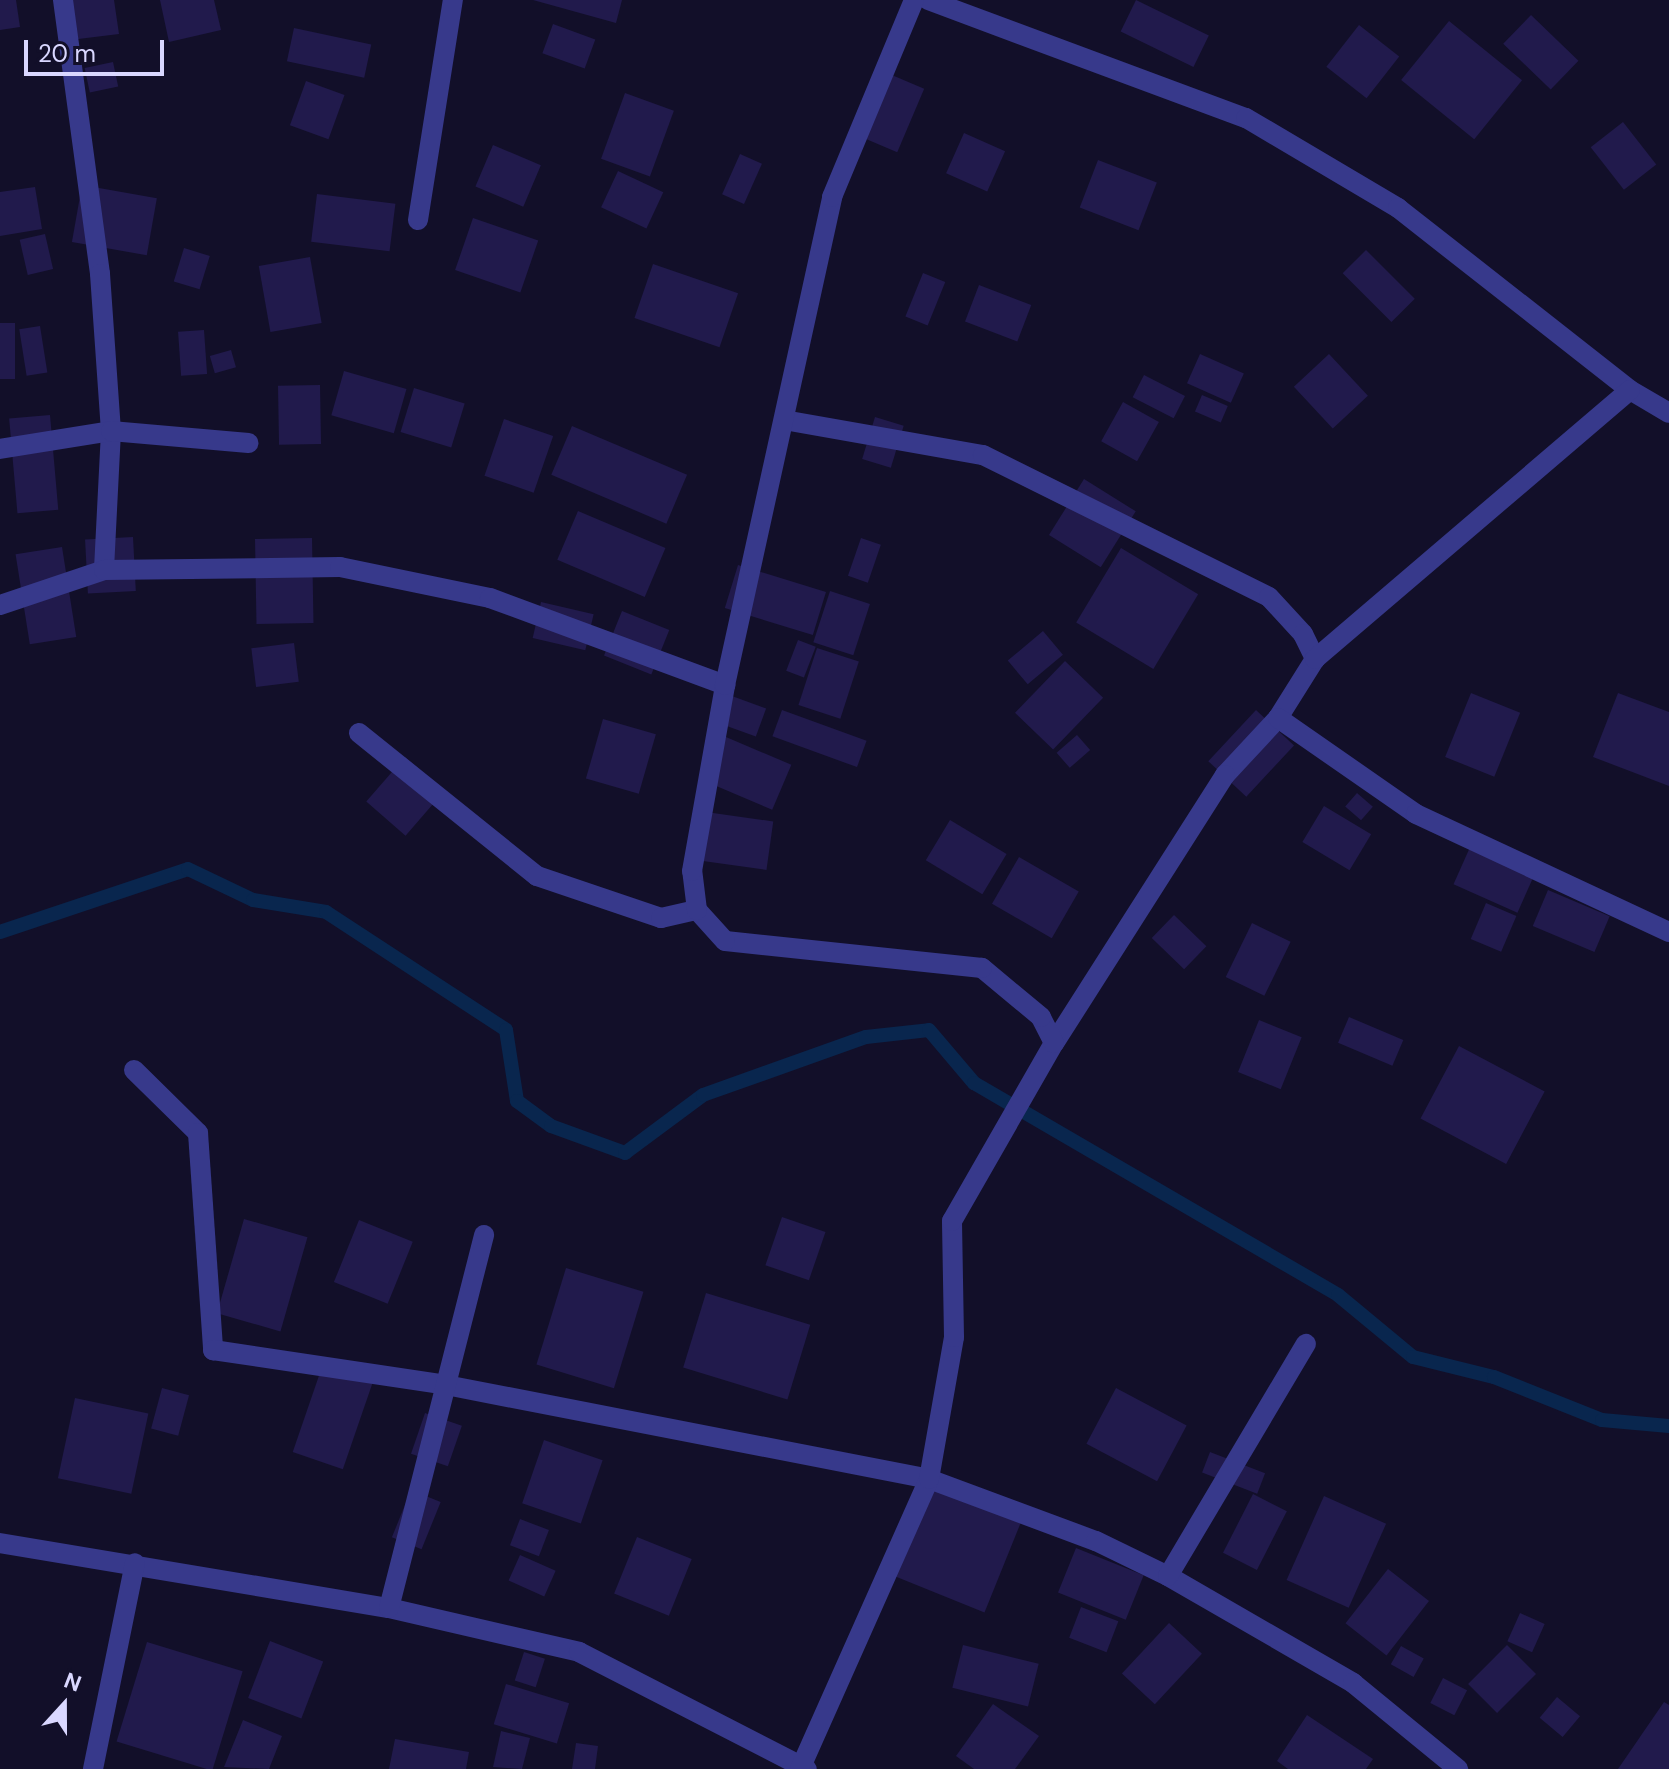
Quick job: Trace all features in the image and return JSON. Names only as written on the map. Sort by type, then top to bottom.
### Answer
[{"type":"street","points":[[63,0],[100,274],[111,431],[104,570]]},
{"type":"street","points":[[418,220],[453,0]]},
{"type":"street","points":[[914,0],[832,197],[725,685],[692,871],[697,910],[725,941],[982,968],[1041,1017],[1054,1043]]},
{"type":"street","points":[[928,0],[1246,118],[1398,208],[1630,390],[1669,413]]},
{"type":"street","points":[[0,1543],[135,1563],[389,1608],[579,1652],[803,1768],[929,1479],[954,1337],[952,1221],[1054,1043],[1225,775],[1278,718],[1315,659],[1630,390]]},
{"type":"street","points":[[784,420],[983,455],[1269,597],[1303,634],[1315,659]]},
{"type":"street","points":[[0,449],[111,431],[248,443]]},
{"type":"street","points":[[0,605],[104,570],[340,567],[490,598],[725,685]]},
{"type":"street","points":[[1278,718],[1416,814],[1669,932]]},
{"type":"street","points":[[359,733],[537,876],[661,918],[697,910]]},
{"type":"street","points":[[134,1070],[198,1133],[213,1350],[446,1385],[929,1479],[1096,1541],[1168,1576],[1353,1683],[1458,1769]]},
{"type":"street","points":[[389,1608],[484,1235]]},
{"type":"street","points":[[1168,1576],[1306,1344]]},
{"type":"street","points":[[93,1769],[135,1563]]},
{"type":"building","points":[[0,0],[16,0],[20,27],[0,30]]},
{"type":"building","points":[[56,0],[114,0],[119,34],[62,41]]},
{"type":"building","points":[[160,0],[214,0],[221,30],[169,42]]},
{"type":"building","points":[[533,0],[622,0],[616,23]]},
{"type":"building","points":[[1136,0],[1209,36],[1193,67],[1121,31]]},
{"type":"building","points":[[1531,15],[1578,61],[1551,90],[1503,44]]},
{"type":"building","points":[[1449,21],[1522,80],[1474,139],[1401,80]]},
{"type":"building","points":[[553,24],[595,39],[585,69],[542,53]]},
{"type":"building","points":[[1359,25],[1399,56],[1367,98],[1326,67]]},
{"type":"building","points":[[294,28],[371,44],[364,78],[287,61]]},
{"type":"building","points":[[113,62],[118,86],[90,92],[85,68]]},
{"type":"building","points":[[880,70],[924,89],[897,152],[853,134]]},
{"type":"building","points":[[306,81],[345,95],[328,139],[290,125]]},
{"type":"building","points":[[625,93],[674,111],[650,177],[601,159]]},
{"type":"building","points":[[1623,122],[1656,165],[1624,190],[1591,147]]},
{"type":"building","points":[[964,133],[1005,151],[987,191],[946,173]]},
{"type":"building","points":[[493,145],[541,165],[523,207],[475,186]]},
{"type":"building","points":[[740,154],[762,164],[744,204],[722,194]]},
{"type":"building","points":[[1098,160],[1157,183],[1139,230],[1080,208]]},
{"type":"building","points":[[618,171],[663,192],[646,228],[601,207]]},
{"type":"building","points":[[82,185],[157,198],[147,255],[72,242]]},
{"type":"building","points":[[35,187],[42,229],[0,236],[0,192]]},
{"type":"building","points":[[317,194],[395,204],[390,251],[311,242]]},
{"type":"building","points":[[473,218],[538,240],[520,292],[455,270]]},
{"type":"building","points":[[45,234],[53,269],[28,275],[20,240]]},
{"type":"building","points":[[184,248],[210,256],[200,289],[174,281]]},
{"type":"building","points":[[1366,250],[1415,299],[1391,322],[1343,273]]},
{"type":"building","points":[[310,257],[322,323],[270,332],[259,266]]},
{"type":"building","points":[[653,264],[738,293],[720,347],[634,318]]},
{"type":"building","points":[[923,273],[945,282],[928,326],[905,317]]},
{"type":"building","points":[[979,285],[1031,305],[1017,341],[965,321]]},
{"type":"building","points":[[0,323],[15,323],[15,379],[0,379]]},
{"type":"building","points":[[40,326],[47,372],[27,376],[19,329]]},
{"type":"building","points":[[204,330],[207,374],[181,376],[178,332]]},
{"type":"building","points":[[231,350],[236,367],[215,373],[210,356]]},
{"type":"building","points":[[1200,354],[1244,374],[1231,403],[1187,383]]},
{"type":"building","points":[[1329,354],[1368,396],[1333,428],[1294,387]]},
{"type":"building","points":[[344,371],[406,389],[394,433],[331,415]]},
{"type":"building","points":[[1144,375],[1185,396],[1174,418],[1133,397]]},
{"type":"building","points":[[320,385],[321,444],[279,445],[278,386]]},
{"type":"building","points":[[414,388],[465,403],[451,447],[401,432]]},
{"type":"building","points":[[1202,395],[1228,406],[1221,423],[1195,412]]},
{"type":"building","points":[[1123,402],[1159,422],[1137,461],[1101,441]]},
{"type":"building","points":[[50,415],[58,510],[17,513],[9,419]]},
{"type":"building","points":[[875,417],[904,426],[891,468],[862,459]]},
{"type":"building","points":[[504,419],[553,436],[534,493],[484,476]]},
{"type":"building","points":[[572,426],[687,475],[666,524],[551,475]]},
{"type":"building","points":[[1084,479],[1136,511],[1101,567],[1049,535]]},
{"type":"building","points":[[578,511],[665,548],[645,597],[557,560]]},
{"type":"building","points":[[133,537],[136,591],[88,593],[85,540]]},
{"type":"building","points":[[312,538],[313,623],[256,624],[255,539]]},
{"type":"building","points":[[861,538],[881,545],[868,583],[848,576]]},
{"type":"building","points":[[62,547],[76,637],[30,644],[16,554]]},
{"type":"building","points":[[1121,548],[1198,594],[1153,669],[1076,623]]},
{"type":"building","points":[[738,565],[826,592],[813,635],[725,608]]},
{"type":"building","points":[[830,591],[870,604],[853,655],[813,642]]},
{"type":"building","points":[[541,602],[594,614],[585,650],[533,638]]},
{"type":"building","points":[[622,611],[669,630],[651,675],[604,656]]},
{"type":"building","points":[[1043,631],[1063,655],[1028,684],[1008,661]]},
{"type":"building","points":[[798,640],[816,647],[804,678],[786,671]]},
{"type":"building","points":[[294,643],[299,682],[256,687],[251,648]]},
{"type":"building","points":[[817,648],[859,662],[840,719],[798,705]]},
{"type":"building","points":[[1065,661],[1103,698],[1053,750],[1015,713]]},
{"type":"building","points":[[721,692],[766,708],[756,737],[711,720]]},
{"type":"building","points":[[1471,693],[1520,713],[1494,777],[1445,757]]},
{"type":"building","points":[[1618,693],[1669,712],[1669,786],[1593,757]]},
{"type":"building","points":[[782,710],[867,741],[857,767],[772,736]]},
{"type":"building","points":[[1256,710],[1294,745],[1246,797],[1208,761]]},
{"type":"building","points":[[603,719],[656,734],[639,794],[586,779]]},
{"type":"building","points":[[1077,735],[1090,750],[1070,768],[1057,753]]},
{"type":"building","points":[[726,737],[791,765],[772,810],[707,782]]},
{"type":"building","points":[[405,757],[444,791],[406,836],[366,802]]},
{"type":"building","points":[[1357,793],[1373,807],[1361,820],[1345,807]]},
{"type":"building","points":[[1324,806],[1371,834],[1350,870],[1302,842]]},
{"type":"building","points":[[699,811],[773,821],[766,870],[692,860]]},
{"type":"building","points":[[950,820],[1007,854],[982,894],[926,860]]},
{"type":"building","points":[[1471,845],[1535,873],[1517,913],[1454,884]]},
{"type":"building","points":[[1019,857],[1079,891],[1052,938],[992,904]]},
{"type":"building","points":[[1548,890],[1610,916],[1594,952],[1533,926]]},
{"type":"building","points":[[1486,903],[1516,916],[1501,952],[1471,939]]},
{"type":"building","points":[[1174,915],[1206,946],[1184,969],[1152,938]]},
{"type":"building","points":[[1252,923],[1291,942],[1264,996],[1226,977]]},
{"type":"building","points":[[1349,1017],[1403,1040],[1392,1066],[1338,1043]]},
{"type":"building","points":[[1259,1020],[1302,1037],[1281,1089],[1238,1072]]},
{"type":"building","points":[[1459,1046],[1545,1092],[1506,1164],[1421,1118]]},
{"type":"building","points":[[782,1217],[825,1232],[809,1280],[765,1265]]},
{"type":"building","points":[[244,1219],[307,1237],[280,1331],[217,1313]]},
{"type":"building","points":[[359,1220],[413,1242],[388,1304],[334,1282]]},
{"type":"building","points":[[566,1268],[643,1292],[614,1388],[536,1365]]},
{"type":"building","points":[[706,1293],[810,1325],[787,1399],[683,1368]]},
{"type":"building","points":[[323,1364],[373,1381],[343,1469],[293,1452]]},
{"type":"building","points":[[162,1388],[189,1395],[178,1436],[151,1429]]},
{"type":"building","points":[[1116,1388],[1187,1426],[1157,1481],[1086,1444]]},
{"type":"building","points":[[75,1398],[148,1414],[131,1494],[58,1478]]},
{"type":"building","points":[[425,1413],[462,1426],[448,1466],[411,1454]]},
{"type":"building","points":[[544,1440],[603,1460],[581,1524],[522,1503]]},
{"type":"building","points":[[1210,1452],[1265,1473],[1257,1494],[1202,1473]]},
{"type":"building","points":[[930,1475],[1025,1513],[984,1612],[890,1574]]},
{"type":"building","points":[[411,1490],[441,1502],[422,1549],[392,1537]]},
{"type":"building","points":[[1253,1494],[1287,1511],[1257,1570],[1223,1553]]},
{"type":"building","points":[[1324,1496],[1386,1524],[1349,1608],[1287,1580]]},
{"type":"building","points":[[520,1519],[549,1530],[539,1556],[510,1545]]},
{"type":"building","points":[[637,1537],[692,1559],[669,1616],[614,1594]]},
{"type":"building","points":[[1076,1548],[1144,1575],[1126,1620],[1058,1593]]},
{"type":"building","points":[[520,1555],[556,1571],[544,1596],[509,1581]]},
{"type":"building","points":[[1388,1569],[1429,1601],[1386,1655],[1346,1623]]},
{"type":"building","points":[[1081,1607],[1118,1621],[1107,1652],[1069,1638]]},
{"type":"building","points":[[1520,1613],[1545,1624],[1532,1652],[1507,1641]]},
{"type":"building","points":[[1169,1623],[1202,1654],[1155,1704],[1122,1673]]},
{"type":"building","points":[[270,1641],[323,1661],[301,1718],[248,1698]]},
{"type":"building","points":[[147,1642],[243,1671],[213,1769],[117,1741]]},
{"type":"building","points":[[963,1645],[1039,1664],[1028,1707],[952,1688]]},
{"type":"building","points":[[1507,1645],[1536,1674],[1497,1713],[1468,1684]]},
{"type":"building","points":[[1401,1646],[1424,1659],[1414,1677],[1391,1664]]},
{"type":"building","points":[[524,1652],[545,1659],[536,1687],[515,1681]]},
{"type":"building","points":[[1443,1678],[1467,1690],[1454,1715],[1430,1703]]},
{"type":"building","points":[[506,1684],[569,1703],[557,1743],[494,1724]]},
{"type":"building","points":[[1557,1697],[1580,1716],[1563,1737],[1540,1718]]},
{"type":"building","points":[[1664,1702],[1669,1705],[1669,1769],[1618,1769]]},
{"type":"building","points":[[993,1704],[1039,1736],[1015,1769],[974,1769],[956,1756]]},
{"type":"building","points":[[1307,1715],[1373,1759],[1366,1769],[1288,1769],[1277,1761]]},
{"type":"building","points":[[243,1720],[282,1736],[269,1769],[224,1767]]},
{"type":"building","points":[[501,1731],[530,1738],[522,1769],[493,1767]]},
{"type":"building","points":[[395,1739],[469,1752],[466,1769],[389,1769]]},
{"type":"building","points":[[576,1743],[598,1746],[595,1769],[572,1769]]},
{"type":"waterway","points":[[0,932],[188,869],[253,900],[326,912],[506,1030],[517,1101],[551,1126],[625,1153],[703,1095],[866,1037],[929,1030],[974,1083],[1338,1295],[1413,1357],[1494,1377],[1602,1420],[1669,1426]]}]
